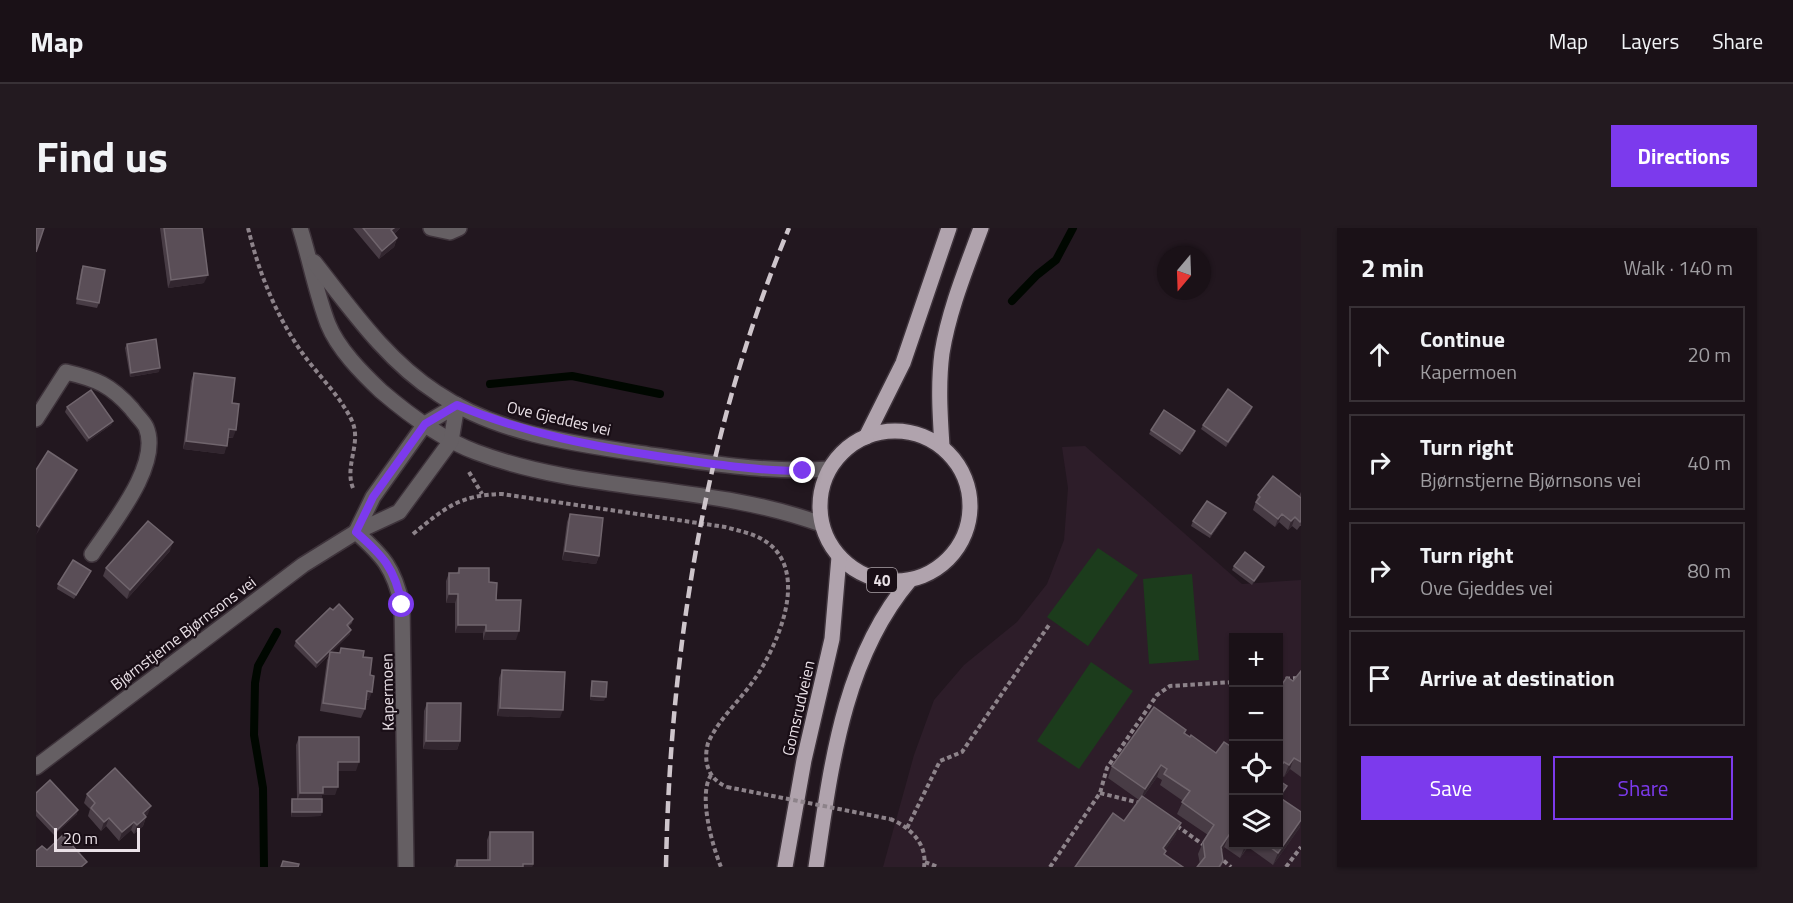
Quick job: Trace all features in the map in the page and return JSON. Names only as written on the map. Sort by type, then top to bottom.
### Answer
[{"type":"main road","name":"40","points":[[866,437],[906,354],[949,228]]},
{"type":"main road","points":[[942,446],[939,398],[942,352],[955,302],[981,228]]},
{"type":"main road","name":"40","points":[[892,431],[907,432],[942,446],[960,469],[967,485],[970,502],[969,520],[959,545],[942,565],[927,575],[894,582],[864,575],[839,557],[828,542],[821,524],[819,506],[822,487],[829,469],[839,456],[866,437],[892,431]]},
{"type":"main road","name":"Gomsrudveien","points":[[785,867],[804,760],[833,631],[839,557]]},
{"type":"main road","name":"40","points":[[816,867],[834,766],[856,671],[881,618],[910,580]]},
{"type":"street","name":"Ove Gjeddes vei","points":[[300,228],[328,325],[347,354],[393,402],[451,441],[475,452],[530,468],[724,498],[767,507],[821,524]]},
{"type":"street","points":[[430,228],[450,232],[459,228]]},
{"type":"street","name":"Ove Gjeddes vei","points":[[310,257],[377,342],[416,378],[457,405],[514,428],[577,443],[772,471],[829,469]]},
{"type":"street","points":[[36,419],[66,372],[89,378],[117,392],[145,425],[148,457],[141,476],[92,554]]},
{"type":"street","points":[[356,532],[373,497],[425,424],[457,405]]},
{"type":"street","name":"Bjørnstjerne Bjørnsons vei","points":[[36,768],[303,565],[356,532],[399,512],[451,441],[457,405]]},
{"type":"street","name":"Kapermoen","points":[[356,532],[381,554],[390,567],[397,582],[402,605],[406,867]]},
{"type":"path","points":[[248,228],[256,260],[283,322],[352,420],[356,439],[350,477],[356,494]]},
{"type":"path","points":[[413,534],[448,506],[460,500],[502,494],[725,526],[756,536],[769,543],[777,552],[786,572],[784,614],[774,643],[758,675],[712,733],[705,756],[711,775],[727,787],[890,819],[907,828],[923,849],[925,865],[938,867]]},
{"type":"path","points":[[907,828],[940,761],[962,752],[1049,625]]},
{"type":"path","points":[[1283,679],[1301,678]]},
{"type":"path","points":[[1050,867],[1100,793],[1107,768],[1156,695],[1170,686],[1229,682]]},
{"type":"path","points":[[711,775],[705,789],[712,840],[721,867]]},
{"type":"path","points":[[1100,793],[1147,806]]},
{"type":"path","points":[[1170,821],[1231,867]]},
{"type":"path","points":[[1286,867],[1301,847]]},
{"type":"shaded area","points":[[1085,446],[1242,584],[1301,580],[1301,867],[883,867],[914,755],[934,700],[964,665],[1017,622],[1047,584],[1064,540],[1068,488],[1062,447]]},
{"type":"green space","points":[[1098,548],[1138,575],[1088,646],[1047,617]]},
{"type":"green space","points":[[1192,574],[1199,660],[1149,664],[1143,579]]},
{"type":"green space","points":[[1091,662],[1133,691],[1079,769],[1037,741]]},
{"type":"building","points":[[36,228],[44,228],[36,252]]},
{"type":"building","points":[[164,228],[202,228],[208,275],[171,280]]},
{"type":"building","points":[[363,228],[394,228],[391,230],[397,238],[382,251]]},
{"type":"building","points":[[83,266],[105,270],[99,303],[77,299]]},
{"type":"building","points":[[156,339],[160,368],[131,373],[127,344]]},
{"type":"building","points":[[194,373],[235,378],[232,403],[239,404],[236,430],[229,429],[227,446],[186,441]]},
{"type":"building","points":[[1228,389],[1252,407],[1228,442],[1203,425]]},
{"type":"building","points":[[91,390],[113,421],[89,438],[67,407]]},
{"type":"building","points":[[1164,410],[1195,431],[1182,451],[1151,430]]},
{"type":"building","points":[[48,451],[77,470],[39,527],[36,525],[36,470]]},
{"type":"building","points":[[1273,476],[1301,498],[1300,522],[1295,517],[1291,521],[1282,514],[1278,519],[1256,502],[1260,497],[1258,495]]},
{"type":"building","points":[[1207,501],[1226,513],[1211,534],[1193,521]]},
{"type":"building","points":[[570,514],[603,518],[599,556],[565,551]]},
{"type":"building","points":[[148,521],[173,542],[130,590],[106,568]]},
{"type":"building","points":[[1245,552],[1264,567],[1254,581],[1234,566]]},
{"type":"building","points":[[73,560],[91,571],[76,595],[58,584]]},
{"type":"building","points":[[459,568],[489,568],[489,582],[497,583],[496,600],[521,600],[519,631],[486,631],[486,625],[458,625],[458,594],[449,594],[449,573],[459,573]]},
{"type":"building","points":[[339,604],[353,619],[347,625],[351,630],[317,663],[296,641],[330,608],[333,610]]},
{"type":"building","points":[[341,648],[364,651],[363,657],[372,658],[370,675],[374,676],[372,692],[367,691],[365,709],[323,703],[330,652],[340,653]]},
{"type":"building","points":[[502,670],[565,672],[563,710],[500,708]]},
{"type":"building","points":[[1301,671],[1301,762],[1294,758],[1289,765],[1283,763],[1283,683],[1287,677],[1293,681]]},
{"type":"building","points":[[592,681],[607,682],[606,697],[591,696]]},
{"type":"building","points":[[427,703],[461,703],[460,741],[426,741]]},
{"type":"building","points":[[1154,707],[1186,730],[1184,733],[1190,737],[1191,735],[1216,753],[1224,742],[1229,745],[1229,835],[1221,847],[1223,861],[1219,867],[1197,867],[1205,857],[1203,842],[1214,825],[1182,802],[1190,791],[1164,774],[1167,769],[1161,765],[1145,789],[1112,766]]},
{"type":"building","points":[[299,737],[359,737],[359,762],[338,762],[338,787],[323,787],[323,793],[300,793]]},
{"type":"building","points":[[115,768],[151,806],[143,813],[146,817],[137,825],[134,822],[122,832],[109,818],[104,822],[91,808],[95,803],[87,794]]},
{"type":"building","points":[[50,780],[78,810],[56,831],[36,810],[36,793]]},
{"type":"building","points":[[1142,796],[1181,823],[1163,848],[1166,851],[1164,854],[1183,867],[1075,867],[1113,813],[1124,821]]},
{"type":"building","points":[[292,799],[322,799],[322,812],[292,812]]},
{"type":"building","points":[[1283,800],[1301,812],[1301,820],[1283,846]]},
{"type":"building","points":[[490,832],[533,832],[533,864],[523,864],[523,867],[457,867],[457,860],[490,860]]},
{"type":"building","points":[[63,835],[87,862],[81,867],[36,867],[36,851],[42,846],[47,850]]},
{"type":"building","points":[[283,861],[299,864],[298,867],[281,867]]},
{"type":"waterway","points":[[1012,301],[1037,275],[1056,260],[1073,228]]},
{"type":"waterway","points":[[490,384],[572,376],[660,394]]},
{"type":"waterway","points":[[264,867],[263,788],[254,735],[255,683],[258,666],[277,632]]},
{"type":"railway","points":[[666,867],[675,704],[698,542],[714,462],[735,383],[760,305],[789,228]]},
{"type":"route","points":[[402,605],[397,582],[390,567],[381,554],[356,532],[373,497],[425,424],[457,405],[514,428],[577,443],[737,467],[772,471],[803,471]]}]
